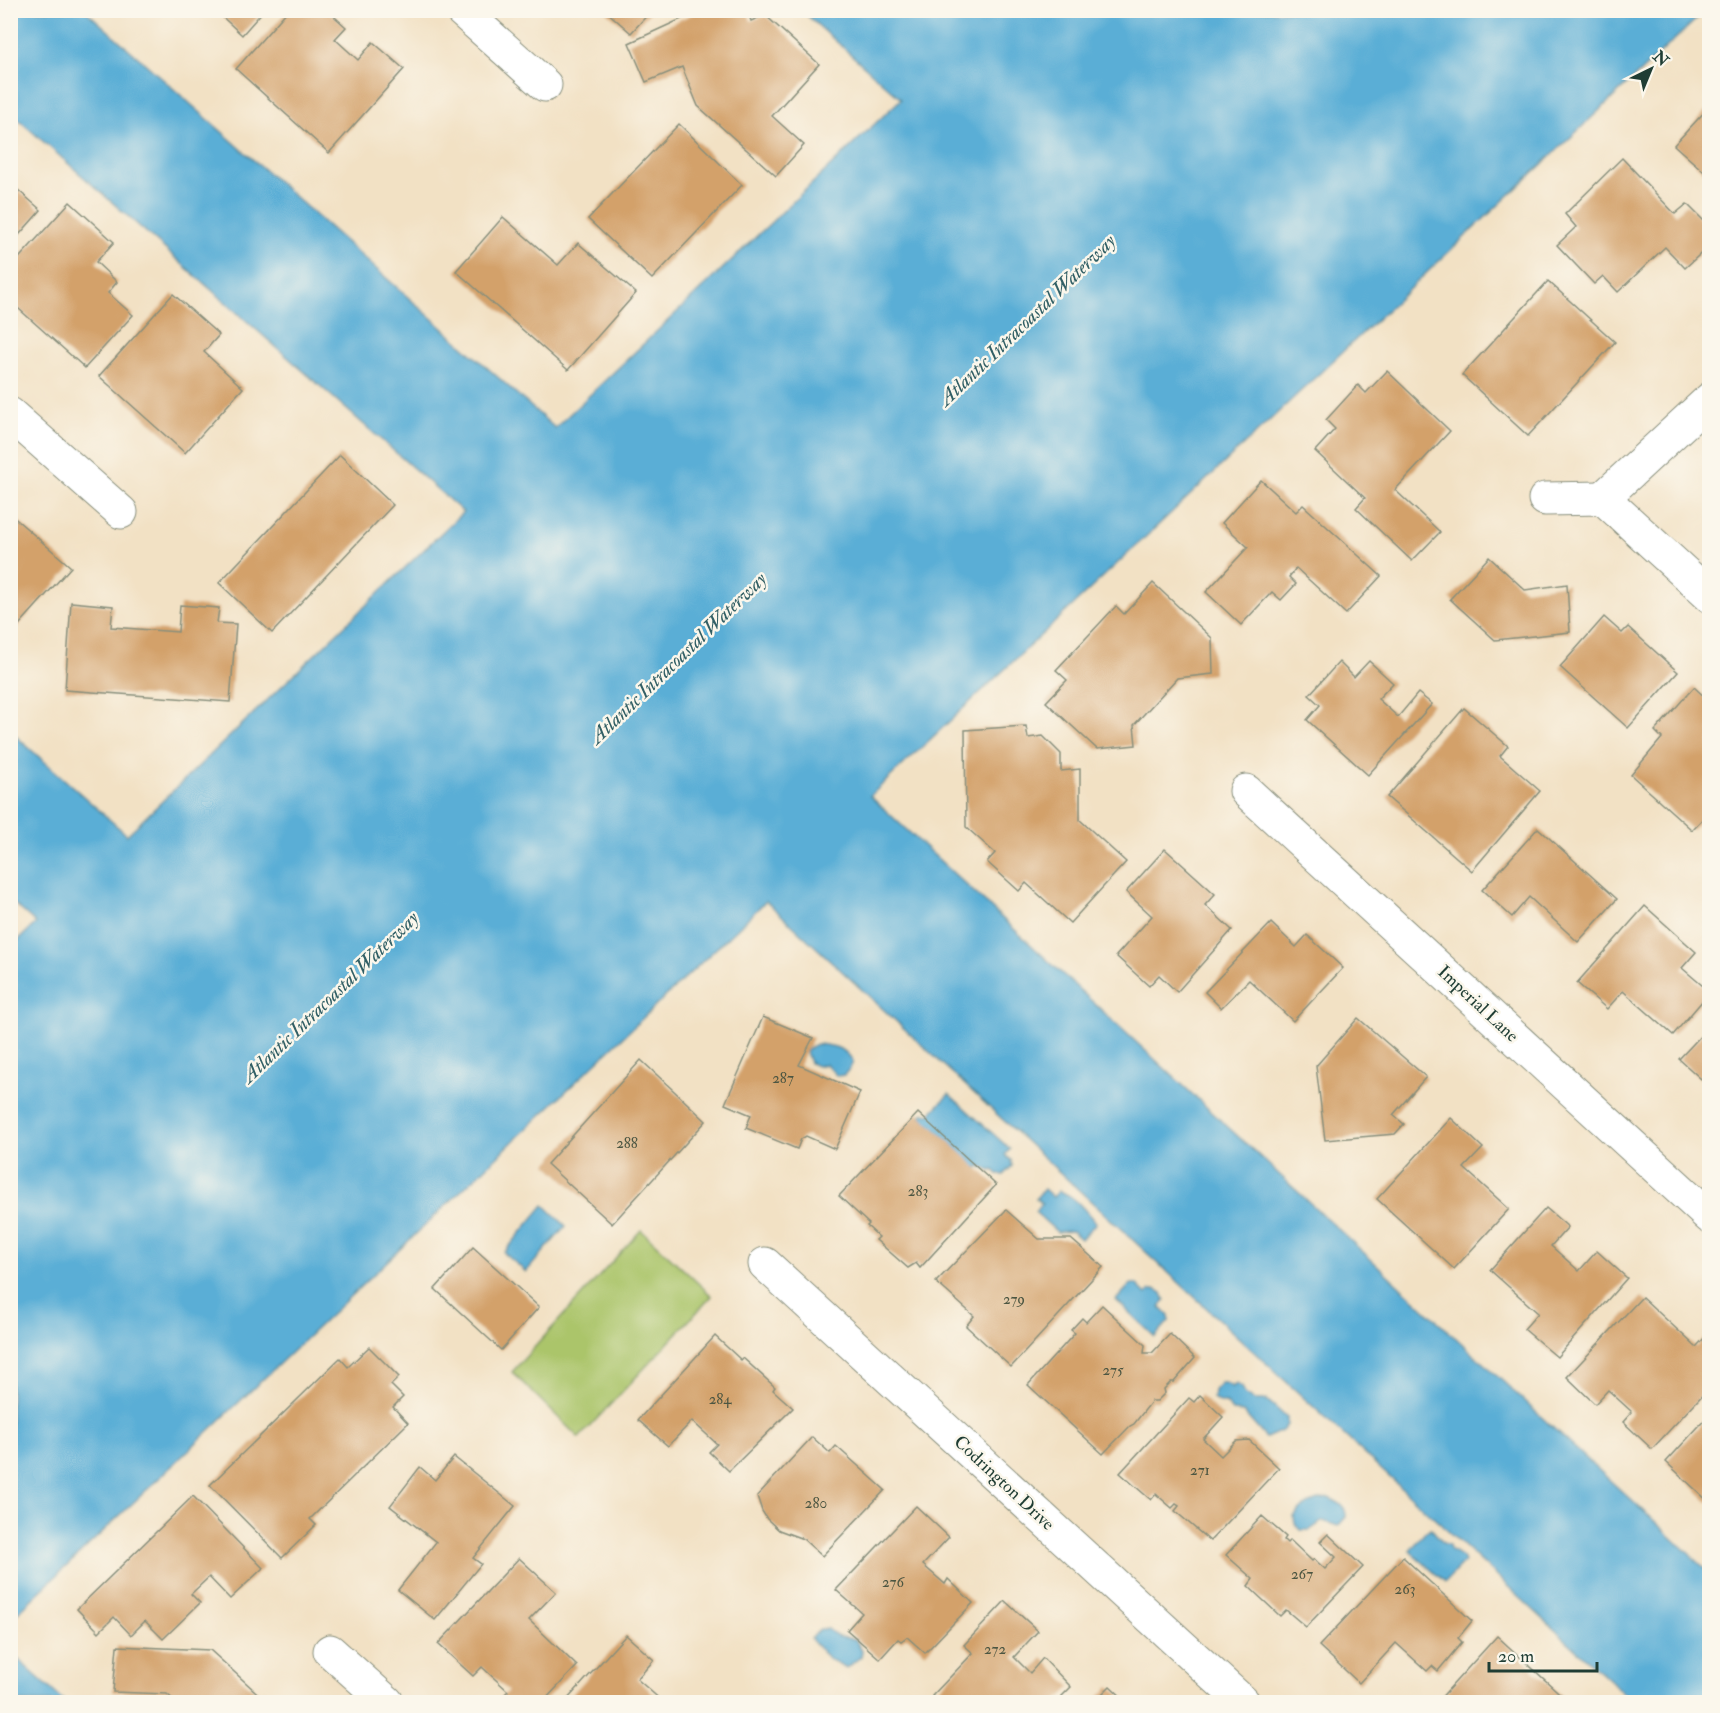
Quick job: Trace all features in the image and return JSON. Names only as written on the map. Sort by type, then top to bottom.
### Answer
[{"type":"street","points":[[461,10],[545,85]]},
{"type":"street","points":[[1545,499],[1603,498],[1710,399]]},
{"type":"street","points":[[10,414],[121,513]]},
{"type":"street","points":[[1603,498],[1710,596]]},
{"type":"street","name":"Imperial Lane","points":[[1246,792],[1710,1217]]},
{"type":"street","name":"Codrington Drive","points":[[765,1264],[1243,1702]]},
{"type":"street","points":[[330,1651],[387,1702]]},
{"type":"green space","points":[[641,1230],[712,1296],[579,1438],[512,1372]]},
{"type":"water","name":"Atlantic Intracoastal Waterway","points":[[11,10],[86,11],[555,428],[901,99],[802,11],[1705,11],[870,796],[1709,1572],[1709,1702],[1633,1702],[766,901],[11,1619],[10,948],[36,923],[11,901],[11,732],[127,835],[463,512],[11,113]]},
{"type":"water","points":[[816,1044],[838,1048],[850,1057],[853,1062],[844,1075],[837,1076],[826,1064],[817,1066],[810,1063],[806,1052]]},
{"type":"water","points":[[949,1094],[1010,1149],[1005,1155],[1011,1160],[1012,1166],[1003,1175],[980,1166],[977,1169],[921,1116],[924,1113],[930,1114]]},
{"type":"water","points":[[1044,1189],[1053,1197],[1059,1191],[1070,1196],[1096,1223],[1081,1239],[1072,1231],[1057,1232],[1035,1212],[1042,1204],[1036,1198]]},
{"type":"water","points":[[544,1205],[566,1226],[526,1272],[504,1253]]},
{"type":"water","points":[[1131,1284],[1136,1284],[1146,1294],[1150,1290],[1162,1293],[1165,1301],[1160,1307],[1169,1316],[1169,1321],[1155,1337],[1116,1300]]},
{"type":"water","points":[[1221,1383],[1232,1387],[1236,1384],[1242,1387],[1245,1394],[1254,1400],[1267,1400],[1287,1418],[1287,1425],[1282,1431],[1266,1438],[1243,1412],[1232,1411],[1226,1403],[1213,1398],[1214,1390]]},
{"type":"water","points":[[1329,1498],[1345,1510],[1346,1517],[1338,1526],[1323,1521],[1310,1530],[1300,1530],[1295,1524],[1294,1517],[1301,1509],[1309,1503]]},
{"type":"water","points":[[1431,1528],[1443,1543],[1449,1545],[1450,1549],[1462,1557],[1464,1562],[1445,1582],[1410,1551]]},
{"type":"water","points":[[820,1629],[827,1629],[839,1637],[855,1639],[862,1651],[861,1656],[847,1668],[829,1659],[811,1639]]},
{"type":"water","points":[[11,1653],[65,1702],[11,1702]]},
{"type":"building","points":[[215,10],[264,10],[242,35]]},
{"type":"building","points":[[288,10],[327,10],[346,27],[335,39],[358,60],[373,42],[404,69],[329,153],[236,69]]},
{"type":"building","points":[[605,10],[652,10],[631,33]]},
{"type":"building","points":[[701,10],[747,10],[751,21],[765,15],[819,64],[772,116],[804,145],[776,176],[698,106],[682,67],[646,82],[629,43]]},
{"type":"building","points":[[1710,106],[1710,177],[1674,145]]},
{"type":"building","points":[[679,124],[742,185],[652,279],[588,219]]},
{"type":"building","points":[[1622,158],[1675,214],[1687,204],[1710,227],[1710,245],[1685,268],[1665,247],[1618,292],[1603,276],[1594,284],[1557,245],[1576,227],[1565,214]]},
{"type":"building","points":[[10,183],[41,210],[10,245]]},
{"type":"building","points":[[70,202],[114,242],[96,262],[117,282],[108,293],[133,315],[85,368],[10,301],[10,268]]},
{"type":"building","points":[[503,217],[558,265],[578,243],[636,293],[568,370],[456,271]]},
{"type":"building","points":[[1548,281],[1615,342],[1528,436],[1462,375]]},
{"type":"building","points":[[173,294],[219,335],[204,352],[243,388],[185,453],[99,376]]},
{"type":"building","points":[[1387,371],[1450,431],[1395,490],[1440,532],[1412,561],[1356,508],[1365,498],[1315,451],[1335,429],[1326,420],[1358,385],[1366,393]]},
{"type":"building","points":[[340,455],[393,505],[272,633],[219,583]]},
{"type":"building","points":[[1261,480],[1296,512],[1303,505],[1381,576],[1346,614],[1296,568],[1289,577],[1296,584],[1281,600],[1272,592],[1241,625],[1206,592],[1248,547],[1222,523]]},
{"type":"building","points":[[10,514],[71,567],[10,635]]},
{"type":"building","points":[[1489,557],[1525,590],[1567,584],[1570,632],[1495,640],[1450,599]]},
{"type":"building","points":[[1153,583],[1212,638],[1213,674],[1177,678],[1134,725],[1136,745],[1097,749],[1046,702],[1067,680],[1056,670],[1116,606],[1124,614]]},
{"type":"building","points":[[71,602],[113,606],[111,627],[178,632],[180,605],[219,608],[217,623],[236,624],[230,702],[65,690]]},
{"type":"building","points":[[1604,617],[1622,633],[1628,627],[1678,672],[1628,728],[1560,667]]},
{"type":"building","points":[[1369,661],[1393,683],[1378,699],[1398,717],[1418,693],[1432,704],[1368,775],[1307,720],[1320,705],[1309,695],[1339,662],[1354,677]]},
{"type":"building","points":[[1694,687],[1710,702],[1710,811],[1692,830],[1631,775],[1662,738],[1655,731]]},
{"type":"building","points":[[1464,708],[1508,746],[1500,756],[1540,791],[1472,871],[1387,797]]},
{"type":"building","points":[[1026,726],[1028,738],[1043,736],[1061,754],[1061,771],[1080,769],[1080,820],[1126,862],[1070,923],[1026,883],[1019,891],[987,862],[995,853],[966,827],[965,730]]},
{"type":"building","points":[[1538,828],[1617,899],[1578,942],[1529,897],[1512,917],[1482,890]]},
{"type":"building","points":[[1165,849],[1215,894],[1205,905],[1232,930],[1177,992],[1159,975],[1149,986],[1116,956],[1152,916],[1126,892]]},
{"type":"building","points":[[1645,906],[1696,952],[1682,968],[1710,992],[1673,1035],[1623,991],[1607,1009],[1577,983]]},
{"type":"building","points":[[1271,923],[1296,947],[1307,935],[1343,968],[1293,1021],[1249,980],[1221,1008],[1205,992]]},
{"type":"building","points":[[763,1017],[813,1038],[799,1065],[860,1092],[835,1149],[806,1136],[801,1139],[797,1149],[746,1128],[751,1115],[725,1104]]},
{"type":"building","points":[[1358,1018],[1426,1077],[1393,1115],[1404,1124],[1395,1134],[1325,1140],[1316,1066]]},
{"type":"building","points":[[1710,1026],[1710,1087],[1679,1059]]},
{"type":"building","points":[[641,1060],[706,1121],[612,1224],[547,1164]]},
{"type":"building","points":[[918,1113],[996,1185],[920,1268],[916,1263],[908,1268],[876,1240],[879,1237],[867,1226],[869,1224],[839,1196]]},
{"type":"building","points":[[1451,1118],[1483,1148],[1464,1168],[1509,1209],[1454,1269],[1377,1199]]},
{"type":"building","points":[[1546,1208],[1568,1227],[1551,1246],[1579,1271],[1597,1251],[1627,1278],[1557,1357],[1524,1329],[1538,1313],[1490,1270]]},
{"type":"building","points":[[1006,1210],[1039,1239],[1071,1239],[1103,1267],[1011,1367],[966,1326],[974,1316],[936,1282]]},
{"type":"building","points":[[473,1247],[539,1307],[501,1350],[435,1289]]},
{"type":"building","points":[[1642,1297],[1696,1347],[1710,1332],[1710,1387],[1652,1449],[1623,1422],[1632,1412],[1608,1390],[1595,1404],[1567,1377]]},
{"type":"building","points":[[1102,1305],[1145,1345],[1144,1353],[1152,1353],[1170,1334],[1195,1358],[1174,1382],[1164,1389],[1165,1393],[1157,1401],[1152,1401],[1134,1424],[1103,1454],[1028,1385],[1075,1333],[1071,1330],[1082,1318],[1086,1322]]},
{"type":"building","points":[[715,1336],[775,1387],[773,1390],[793,1408],[729,1471],[709,1452],[717,1444],[692,1421],[668,1446],[638,1420]]},
{"type":"building","points":[[369,1347],[399,1377],[391,1385],[403,1397],[393,1407],[408,1423],[310,1519],[316,1525],[282,1558],[210,1485],[340,1358],[348,1367]]},
{"type":"building","points":[[1200,1395],[1223,1417],[1203,1439],[1221,1456],[1236,1441],[1249,1440],[1279,1468],[1210,1541],[1175,1511],[1179,1506],[1176,1504],[1172,1508],[1156,1494],[1151,1500],[1120,1473],[1189,1398],[1194,1402]]},
{"type":"building","points":[[1710,1414],[1710,1503],[1666,1462]]},
{"type":"building","points":[[812,1437],[830,1453],[836,1446],[885,1490],[822,1556],[803,1539],[779,1530],[767,1519],[757,1496]]},
{"type":"building","points":[[454,1457],[515,1506],[473,1558],[481,1564],[435,1620],[398,1590],[436,1542],[390,1506],[420,1467],[435,1480]]},
{"type":"building","points":[[193,1496],[263,1568],[230,1599],[209,1577],[191,1594],[200,1603],[163,1639],[145,1621],[131,1635],[114,1617],[99,1632],[77,1609]]},
{"type":"building","points":[[916,1506],[949,1537],[923,1565],[945,1584],[948,1579],[973,1603],[925,1653],[907,1637],[901,1641],[898,1639],[880,1659],[847,1630],[862,1613],[836,1590]]},
{"type":"building","points":[[1262,1516],[1286,1537],[1284,1540],[1287,1543],[1290,1540],[1312,1561],[1314,1559],[1325,1569],[1336,1557],[1320,1542],[1328,1534],[1363,1567],[1306,1627],[1286,1610],[1280,1616],[1248,1586],[1253,1579],[1226,1555]]},
{"type":"building","points":[[1403,1557],[1472,1621],[1458,1638],[1462,1642],[1438,1671],[1432,1666],[1427,1671],[1396,1643],[1359,1683],[1319,1646]]},
{"type":"building","points":[[519,1558],[556,1592],[529,1620],[577,1666],[543,1702],[503,1702],[499,1700],[508,1691],[482,1667],[473,1676],[438,1644]]},
{"type":"building","points":[[1005,1601],[1038,1631],[1014,1657],[1030,1673],[1043,1658],[1071,1687],[1056,1702],[939,1702],[932,1696],[973,1653],[964,1645]]},
{"type":"building","points":[[626,1635],[654,1660],[637,1679],[663,1702],[565,1702]]},
{"type":"building","points":[[1497,1636],[1569,1702],[1437,1702]]},
{"type":"building","points":[[117,1646],[210,1650],[267,1702],[176,1702],[167,1694],[113,1692]]},
{"type":"building","points":[[1110,1686],[1127,1702],[1094,1702]]}]
